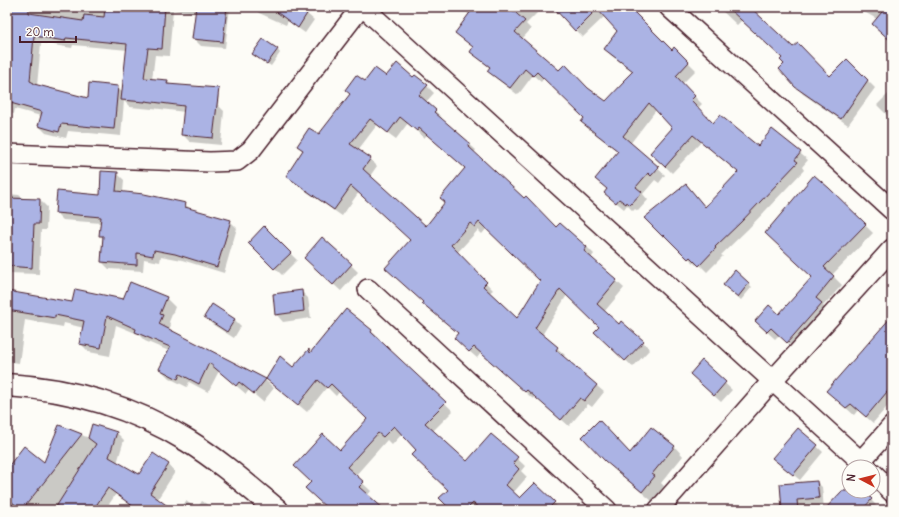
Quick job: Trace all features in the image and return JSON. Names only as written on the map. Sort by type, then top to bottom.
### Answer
[{"type":"street","points":[[7,154],[210,162],[237,161],[251,150],[362,7],[858,459]]},
{"type":"street","points":[[669,7],[892,210]]},
{"type":"street","points":[[658,510],[772,381],[892,249]]},
{"type":"street","points":[[368,289],[607,510]]},
{"type":"street","points":[[7,385],[84,396],[141,416],[188,441],[210,456],[277,510]]},
{"type":"street","points":[[872,459],[892,426]]},
{"type":"street","points":[[881,481],[892,492]]},
{"type":"building","points":[[7,7],[29,7],[29,13],[83,21],[84,15],[104,17],[105,7],[165,7],[162,49],[148,48],[144,78],[168,80],[167,84],[219,88],[213,138],[181,135],[184,106],[145,101],[121,100],[127,44],[66,38],[65,41],[34,36],[30,81],[34,84],[88,98],[89,83],[118,86],[114,129],[61,124],[59,132],[38,126],[42,112],[7,102]]},
{"type":"building","points":[[196,7],[227,7],[223,42],[192,39]]},
{"type":"building","points":[[270,7],[301,7],[308,12],[298,28]]},
{"type":"building","points":[[474,7],[509,7],[525,21],[515,32],[559,70],[565,64],[588,88],[606,101],[633,71],[604,49],[617,31],[597,9],[575,31],[553,7],[629,7],[672,50],[674,47],[689,62],[676,76],[695,96],[691,100],[713,123],[720,115],[758,146],[772,129],[801,152],[795,160],[798,162],[715,247],[716,248],[699,266],[690,257],[688,259],[644,218],[686,184],[705,207],[738,172],[693,135],[665,167],[650,153],[672,128],[649,103],[623,136],[659,167],[651,176],[648,173],[636,187],[642,192],[630,205],[619,199],[616,203],[604,193],[607,189],[595,179],[618,151],[581,122],[584,118],[537,72],[533,76],[525,69],[510,88],[487,71],[490,67],[470,52],[473,47],[455,33]]},
{"type":"building","points":[[727,7],[750,7],[793,47],[798,43],[830,76],[847,59],[868,80],[841,119],[795,87],[779,69],[784,64],[780,60],[782,58]]},
{"type":"building","points":[[886,7],[892,7],[892,42],[872,24]]},
{"type":"building","points":[[263,39],[278,49],[267,64],[252,54]]},
{"type":"building","points":[[397,63],[413,77],[415,75],[428,85],[419,95],[436,110],[434,112],[470,143],[468,146],[524,198],[526,196],[556,227],[560,223],[587,247],[584,251],[617,280],[597,304],[619,324],[621,321],[644,341],[625,361],[594,332],[599,327],[560,289],[535,328],[558,347],[556,350],[597,385],[584,401],[580,398],[561,420],[527,390],[525,392],[474,347],[469,352],[454,338],[458,333],[422,303],[423,302],[385,268],[410,240],[351,186],[334,210],[286,176],[303,150],[297,146],[309,128],[319,134],[350,94],[345,90],[356,75],[365,81],[375,68],[386,76]],"holes":[[[400,117],[417,131],[419,128],[465,168],[440,198],[445,202],[426,226],[363,169],[371,158],[350,144],[370,119],[388,133]],[[479,222],[540,281],[517,318],[483,286],[487,282],[451,245],[470,223],[475,227]]]},
{"type":"building","points":[[101,171],[118,172],[116,191],[144,194],[186,203],[185,207],[231,220],[217,267],[175,254],[154,250],[153,256],[137,253],[137,265],[101,262],[103,236],[99,236],[101,217],[55,213],[57,191],[100,195]]},
{"type":"building","points":[[814,175],[866,224],[824,267],[834,276],[816,298],[822,303],[787,343],[771,328],[767,332],[755,321],[769,305],[779,314],[812,277],[765,233]]},
{"type":"building","points":[[7,198],[40,199],[39,224],[34,224],[32,268],[7,266]]},
{"type":"building","points":[[264,226],[291,253],[274,269],[248,243]]},
{"type":"building","points":[[322,237],[352,264],[333,285],[304,258]]},
{"type":"building","points":[[735,270],[749,283],[738,297],[723,285]]},
{"type":"building","points":[[130,282],[167,297],[160,314],[163,315],[159,324],[266,379],[254,394],[239,382],[236,386],[209,363],[199,384],[180,374],[178,379],[159,369],[170,347],[135,332],[136,329],[107,316],[101,348],[79,344],[84,321],[55,315],[55,318],[7,310],[7,291],[72,302],[75,289],[123,299]]},
{"type":"building","points":[[302,290],[304,311],[275,315],[273,294]]},
{"type":"building","points":[[212,304],[235,319],[227,332],[204,317]]},
{"type":"building","points":[[346,309],[372,330],[371,332],[446,402],[425,423],[467,461],[491,434],[518,457],[513,463],[519,469],[506,485],[520,498],[535,483],[555,502],[547,510],[481,510],[473,503],[466,510],[451,510],[439,498],[448,490],[411,455],[416,450],[394,426],[383,437],[378,433],[347,467],[364,482],[359,487],[385,510],[329,510],[305,488],[311,482],[294,466],[323,434],[340,450],[367,419],[331,384],[327,388],[318,380],[298,405],[266,379],[280,356],[293,367],[309,349],[310,353]]},
{"type":"building","points":[[892,316],[892,386],[866,417],[851,404],[846,408],[826,391]]},
{"type":"building","points":[[702,360],[726,382],[714,396],[690,374]]},
{"type":"building","points":[[599,420],[630,453],[651,427],[675,446],[652,474],[655,476],[642,492],[605,461],[582,437]]},
{"type":"building","points":[[92,424],[117,432],[109,457],[139,474],[153,453],[169,464],[150,493],[173,510],[138,510],[108,488],[93,510],[54,510],[96,444],[88,438]]},
{"type":"building","points":[[59,425],[82,434],[22,510],[7,498],[7,468],[24,446],[44,462]]},
{"type":"building","points":[[798,428],[818,445],[793,475],[772,458]]},
{"type":"building","points":[[817,481],[819,498],[797,500],[798,510],[782,510],[780,484]]},
{"type":"building","points":[[841,492],[841,499],[872,499],[862,510],[824,510]]}]
